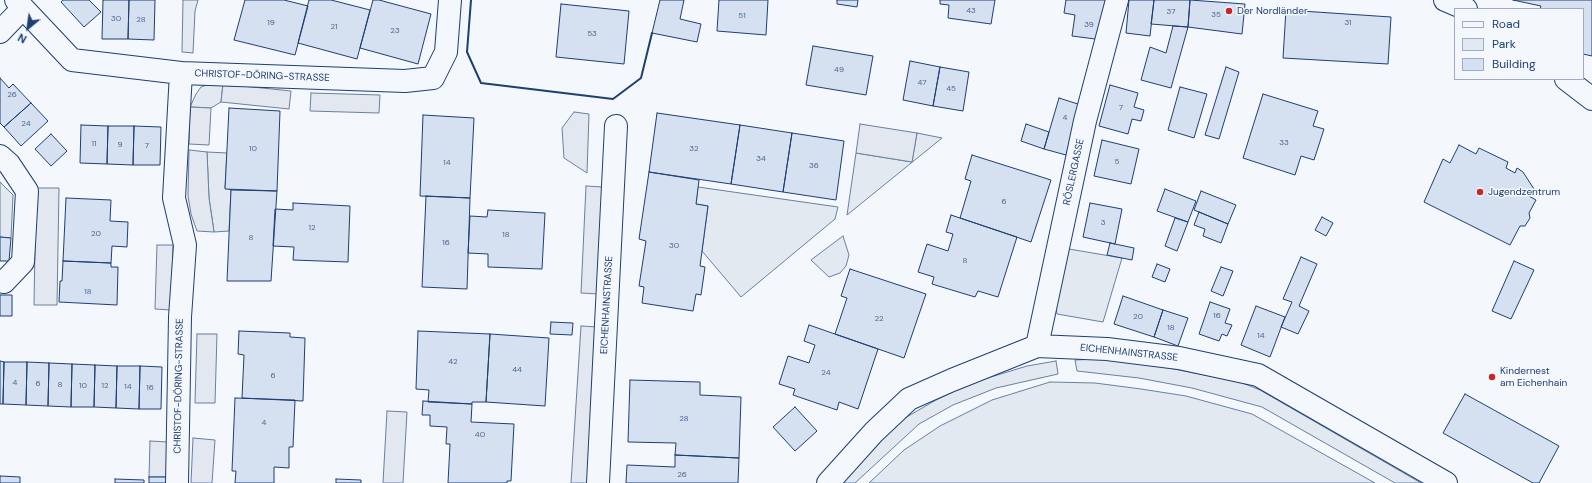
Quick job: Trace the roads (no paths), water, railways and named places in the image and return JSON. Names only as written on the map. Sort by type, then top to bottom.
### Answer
[{"type":"street","name":"CHRISTOF-DÖRING-STRASSE","points":[[177,483],[180,317],[185,245],[174,198],[181,73],[406,81],[433,78],[446,52],[450,0]]},
{"type":"street","name":"RÖSLERGASSE","points":[[1037,346],[1085,121],[1117,0]]},
{"type":"street","points":[[1445,0],[1464,8]]},
{"type":"street","points":[[0,32],[20,4],[72,60],[181,73]]},
{"type":"street","points":[[1567,80],[1592,99]]},
{"type":"street","name":"EICHENHAINSTRASSE","points":[[598,483],[616,126]]},
{"type":"street","points":[[0,156],[9,164],[27,191],[23,262],[4,282],[0,281]]},
{"type":"street","name":"EICHENHAINSTRASSE","points":[[828,483],[874,432],[909,399],[1037,346],[1107,349],[1179,358],[1258,375],[1446,483]]},
{"type":"place","name":"Der Nordländer","points":[[1229,11]]},
{"type":"place","name":"Jugendzentrum","points":[[1480,192]]},
{"type":"place","name":"Kindernest am Eichenhain","points":[[1492,377]]}]
